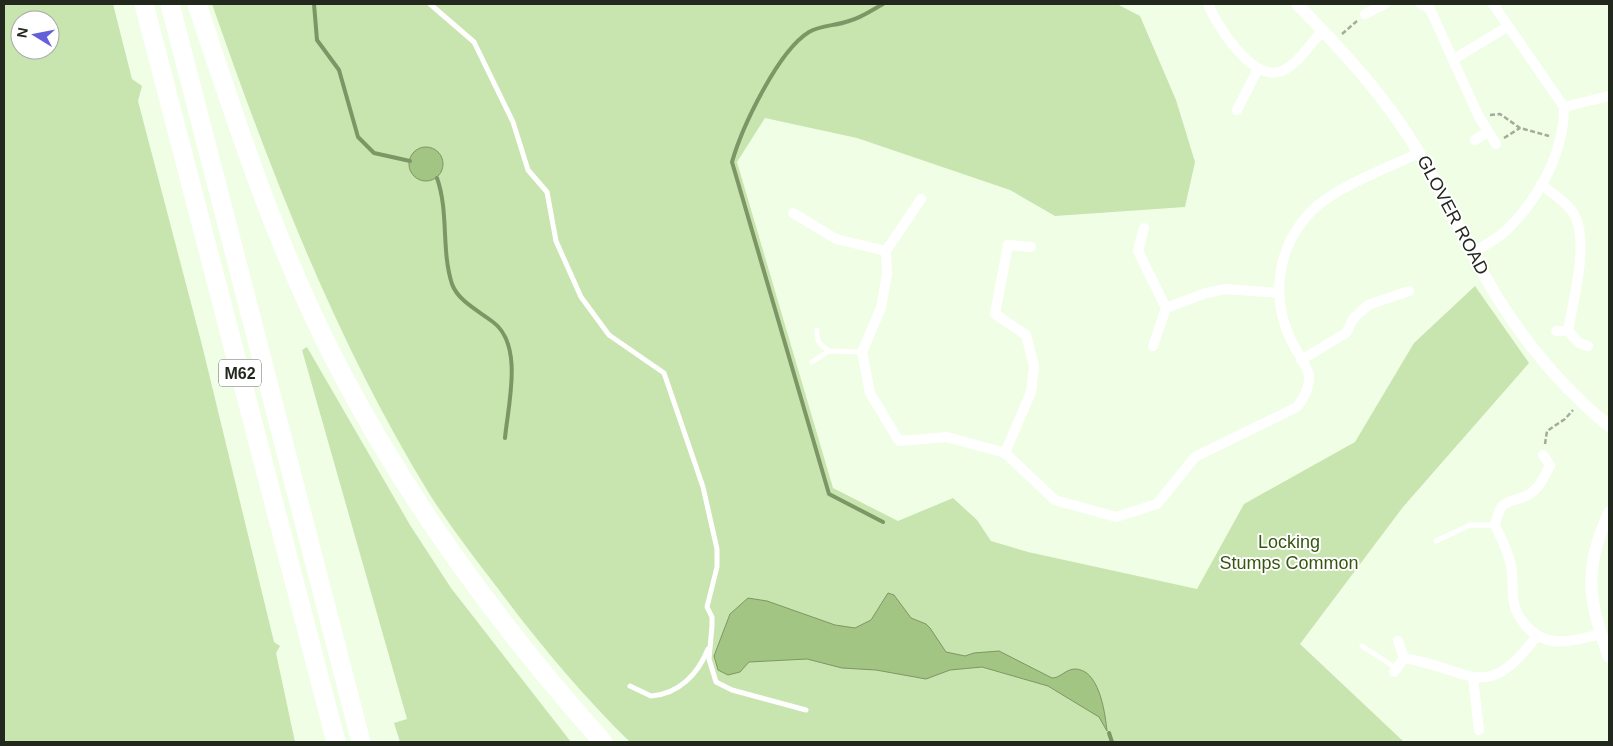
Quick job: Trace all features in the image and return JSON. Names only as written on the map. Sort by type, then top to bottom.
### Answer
[{"type":"highway","name":"M62","points":[[144,4],[336,742]]},
{"type":"highway","name":"M62","points":[[170,4],[361,742]]},
{"type":"highway","points":[[197,4],[244,144],[283,246],[339,368],[395,469],[504,624],[603,742]]},
{"type":"highway","points":[[566,698],[610,742]]},
{"type":"street","points":[[1208,4],[1221,30],[1249,63],[1266,72],[1283,70],[1292,64],[1323,30]]},
{"type":"street","name":"GLOVER ROAD","points":[[1297,4],[1372,85],[1392,111],[1419,153],[1498,298],[1525,336],[1553,372],[1609,426]]},
{"type":"street","points":[[1365,14],[1385,4]]},
{"type":"street","points":[[1421,4],[1430,9],[1478,115],[1496,144]]},
{"type":"street","points":[[1472,253],[1500,236],[1516,220],[1541,184],[1560,144],[1564,127],[1564,107],[1507,27],[1494,4]]},
{"type":"street","points":[[1454,60],[1507,27]]},
{"type":"street","points":[[1237,110],[1258,69]]},
{"type":"street","points":[[1564,107],[1609,96]]},
{"type":"street","points":[[1475,140],[1487,132]]},
{"type":"street","points":[[921,199],[886,252],[887,274],[881,308],[862,352],[870,393],[899,441],[947,437],[1005,453],[1055,500],[1116,517],[1157,504],[1195,457],[1297,407],[1305,396],[1309,385],[1309,374],[1289,336],[1279,293],[1279,271],[1284,254],[1303,220],[1319,205],[1337,193],[1419,153]]},
{"type":"street","points":[[1541,184],[1569,208],[1577,222],[1580,254],[1568,331]]},
{"type":"street","points":[[793,213],[836,239],[886,252]]},
{"type":"street","points":[[1144,228],[1138,251],[1166,308],[1153,346]]},
{"type":"street","points":[[1005,453],[1031,392],[1034,366],[1026,335],[995,314],[1008,244],[1031,247]]},
{"type":"street","points":[[1166,308],[1206,293],[1225,289],[1279,293]]},
{"type":"street","points":[[1301,360],[1346,333],[1353,319],[1368,305],[1409,291]]},
{"type":"street","points":[[1556,331],[1568,331],[1579,343],[1588,346]]},
{"type":"street","points":[[1543,455],[1550,465],[1540,485],[1527,495],[1508,500],[1499,510],[1495,525],[1505,545],[1512,571],[1514,604],[1521,620],[1536,637],[1553,641],[1571,641],[1601,634]]},
{"type":"street","points":[[1609,512],[1606,530],[1594,549],[1590,572],[1592,600],[1609,657]]},
{"type":"street","points":[[1404,658],[1427,662],[1474,678],[1490,677],[1506,671],[1519,659],[1536,637]]},
{"type":"street","points":[[1398,641],[1404,658]]},
{"type":"street","points":[[1395,670],[1404,658]]},
{"type":"street","points":[[1474,678],[1479,730]]},
{"type":"lane","points":[[430,4],[474,42],[513,122],[528,170],[547,192],[556,242],[581,297],[609,335],[664,373],[703,487],[717,549],[716,567],[707,607],[712,617],[709,646],[711,672],[716,682],[723,687],[806,710]]},
{"type":"lane","points":[[817,330],[816,338],[829,351]]},
{"type":"lane","points":[[812,362],[829,351],[862,352]]},
{"type":"lane","points":[[1436,541],[1470,525],[1495,525]]},
{"type":"lane","points":[[630,686],[651,696],[658,696],[682,685],[692,677],[702,663],[709,646]]},
{"type":"lane","points":[[1362,646],[1395,670]]},
{"type":"path","points":[[1333,42],[1365,14]]},
{"type":"path","points":[[1478,115],[1500,114],[1520,128],[1543,133],[1560,144]]},
{"type":"path","points":[[1496,144],[1520,128]]},
{"type":"path","points":[[1543,455],[1547,431],[1565,419],[1581,401]]},
{"type":"green space","points":[[4,4],[113,4],[132,79],[142,86],[138,101],[202,345],[274,642],[280,646],[276,653],[295,742],[4,742]]},
{"type":"green space","name":"Locking Stumps Common","points":[[212,4],[1117,4],[1140,16],[1176,100],[1195,162],[1185,207],[1055,216],[1010,190],[857,138],[765,118],[737,162],[833,488],[898,521],[953,498],[977,520],[991,541],[1028,552],[1197,589],[1244,504],[1355,442],[1414,343],[1475,286],[1529,363],[1403,507],[1300,644],[1404,742],[630,742],[577,686],[512,607],[438,507],[396,437],[335,317],[308,256],[234,67]]},
{"type":"green space","points":[[307,347],[410,525],[451,588],[571,742],[400,742],[394,723],[407,719],[302,350]]},
{"type":"shaded area","points":[[426,147],[433,148],[438,152],[442,157],[442,171],[438,176],[433,180],[426,181],[419,180],[414,176],[410,171],[409,164],[410,157],[414,152],[419,148]]},
{"type":"shaded area","points":[[888,593],[894,595],[911,618],[926,624],[930,628],[946,652],[965,656],[974,653],[999,651],[1052,678],[1074,669],[1083,671],[1095,683],[1099,692],[1105,713],[1107,731],[1099,717],[1048,686],[982,667],[950,670],[926,679],[876,670],[842,668],[807,659],[749,662],[740,672],[728,675],[718,670],[714,656],[730,614],[748,598],[767,601],[835,625],[855,628],[871,620]]},
{"type":"waterway","points":[[314,4],[317,40],[339,70],[358,137],[374,153],[410,161]]},
{"type":"waterway","points":[[883,4],[853,20],[809,32],[797,42],[785,55],[763,91],[744,130],[732,162],[829,494],[883,522]]},
{"type":"waterway","points":[[437,178],[443,204],[447,258],[452,284],[464,301],[493,322],[503,332],[508,345],[512,376],[505,438]]},
{"type":"waterway","points":[[1109,733],[1112,742]]}]
